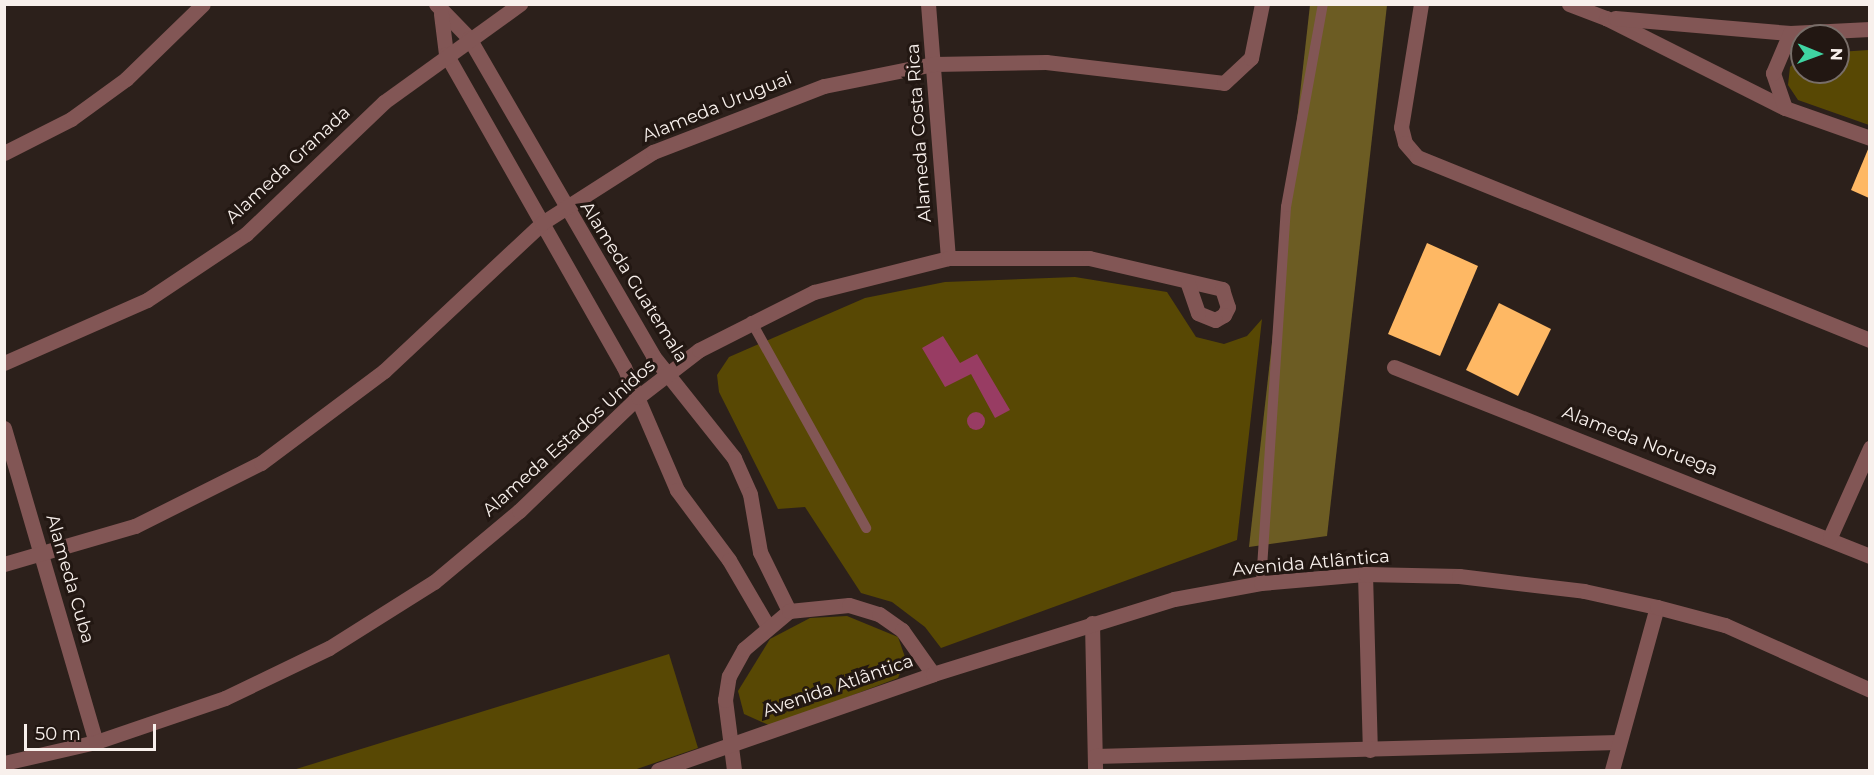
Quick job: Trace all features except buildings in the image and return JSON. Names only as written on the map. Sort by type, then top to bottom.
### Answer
[{"type":"street","points":[[4,153],[71,119],[117,85],[203,4]]},
{"type":"street","name":"Alameda Granada","points":[[4,363],[147,300],[246,234],[384,102],[446,54],[520,4]]},
{"type":"street","name":"Alameda Costa Rica","points":[[928,4],[948,258]]},
{"type":"street","name":"Alameda Uruguai","points":[[4,564],[43,555],[135,526],[261,463],[384,371],[542,223],[564,206],[653,152],[735,116],[824,86],[933,64],[1046,62],[1224,83],[1251,58],[1262,4]]},
{"type":"street","points":[[1421,4],[1401,127],[1405,143],[1417,157],[1869,340]]},
{"type":"street","points":[[1569,4],[1606,18],[1785,108],[1869,138]]},
{"type":"street","name":"Alameda Guatemala","points":[[439,9],[469,38],[564,206],[667,375],[734,458],[750,494],[760,552],[789,611]]},
{"type":"street","name":"Alameda Guatemala","points":[[439,9],[446,54],[638,397],[676,490],[729,560],[766,625]]},
{"type":"street","points":[[1606,18],[1790,33],[1773,73],[1785,108]]},
{"type":"street","points":[[1850,30],[1869,29]]},
{"type":"street","name":"Alameda Estados Unidos","points":[[4,764],[96,742],[235,693],[329,648],[434,582],[519,511],[638,397],[667,375],[751,321],[814,292],[948,258],[1089,258],[1148,269],[1188,284]]},
{"type":"street","name":"Alameda Noruega","points":[[1394,367],[1830,537],[1869,556]]},
{"type":"street","name":"Alameda Cuba","points":[[4,428],[96,742]]},
{"type":"street","points":[[1830,537],[1869,448]]},
{"type":"street","points":[[1365,574],[1370,750]]},
{"type":"street","name":"Avenida Atlântica","points":[[658,771],[933,674],[1092,622],[1174,599],[1261,583],[1365,574],[1459,576],[1584,591],[1657,607],[1725,625],[1869,690]]},
{"type":"street","points":[[734,771],[733,744],[725,700],[729,676],[766,625],[789,611],[849,605],[879,614],[902,630],[933,674]]},
{"type":"street","points":[[1612,771],[1618,742],[1657,607]]},
{"type":"street","points":[[1092,622],[1095,764],[1370,750],[1618,742]]},
{"type":"lane","points":[[1261,583],[1286,207],[1323,4]]},
{"type":"lane","points":[[751,321],[866,528]]},
{"type":"shaded area","points":[[1310,5],[1387,5],[1327,536],[1249,547]]},
{"type":"shaded area","points":[[1869,50],[1869,125],[1798,100],[1788,85],[1790,67],[1790,84],[1850,84],[1850,51]]},
{"type":"shaded area","points":[[1075,277],[1167,292],[1196,337],[1224,344],[1247,336],[1262,319],[1237,540],[941,648],[925,627],[892,602],[861,593],[805,507],[778,509],[719,392],[717,375],[729,357],[865,298],[945,282]]},
{"type":"shaded area","points":[[943,336],[960,363],[977,354],[1010,410],[995,418],[971,374],[945,387],[922,348]]},
{"type":"shaded area","points":[[972,412],[980,412],[985,417],[983,428],[972,430],[967,425],[967,417]]},
{"type":"shaded area","points":[[847,616],[898,637],[906,660],[898,678],[771,726],[744,714],[738,691],[770,639],[810,618]]},
{"type":"shaded area","points":[[669,654],[698,748],[634,770],[293,770]]}]
